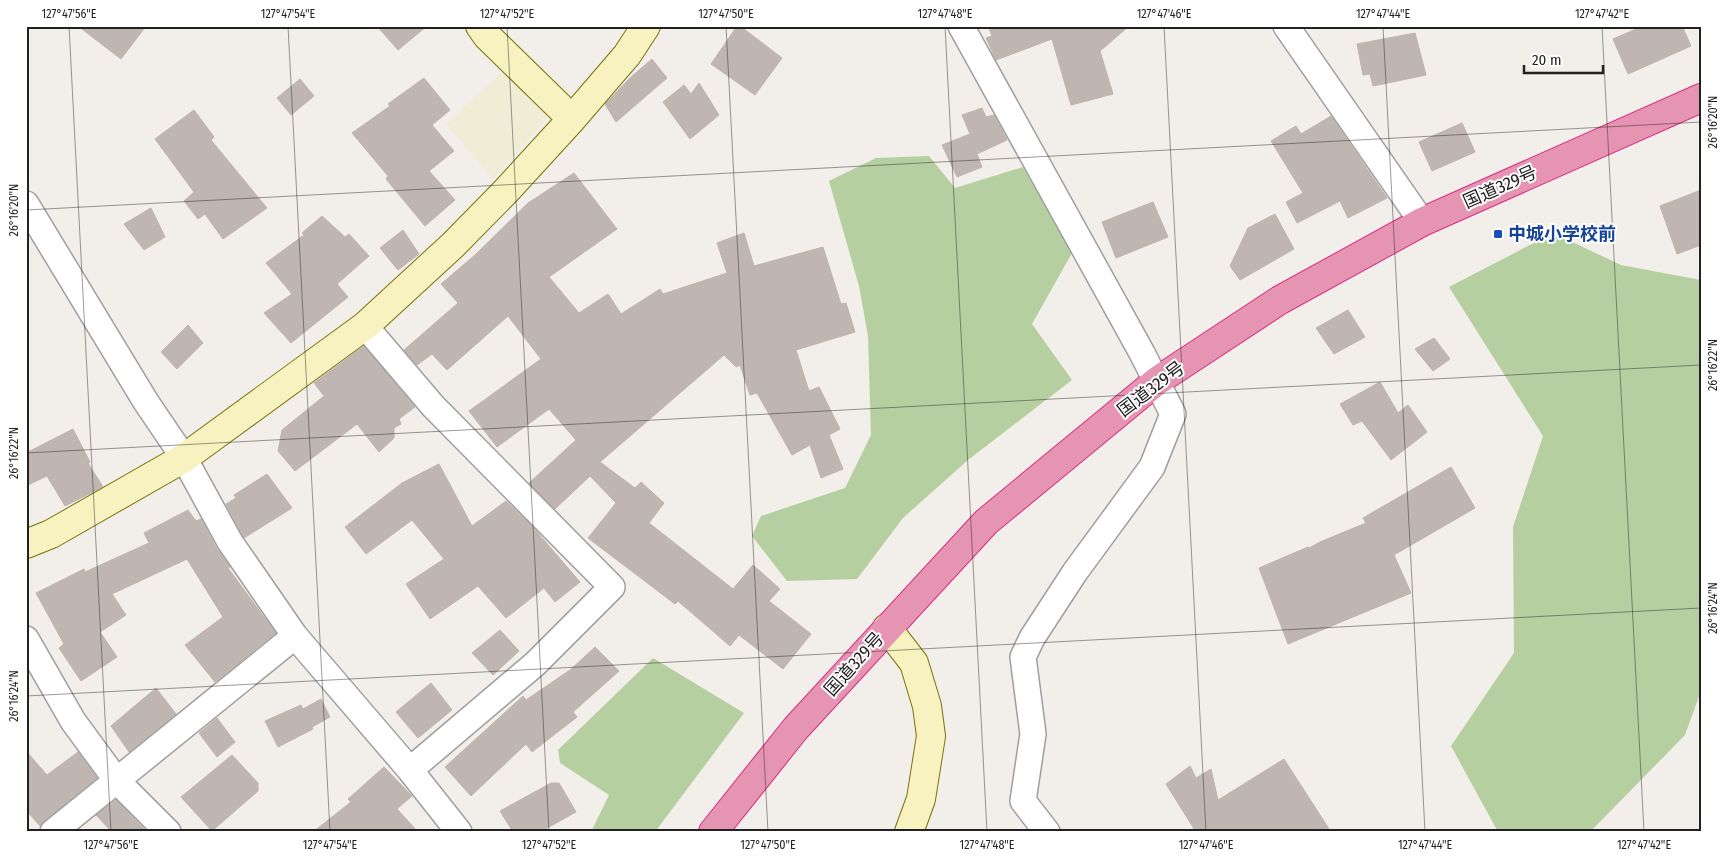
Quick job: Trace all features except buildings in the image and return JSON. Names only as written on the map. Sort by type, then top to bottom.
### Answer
[{"type":"highway","name":"国道329号","points":[[713,832],[796,728],[986,522],[1157,381],[1280,300],[1422,222],[1701,98]]},
{"type":"street","points":[[480,26],[487,36],[572,119]]},
{"type":"street","points":[[26,544],[52,534],[184,458],[365,326],[453,245],[506,191],[627,55],[646,26]]},
{"type":"street","points":[[961,26],[1157,381],[1173,414],[1152,467],[1075,572],[1032,638],[1023,657],[1033,734],[1023,801],[1047,832]]},
{"type":"street","points":[[1286,26],[1422,222]]},
{"type":"street","points":[[26,204],[146,402],[184,458],[230,542],[295,636],[410,770],[459,832]]},
{"type":"street","points":[[365,326],[432,406],[612,588],[535,664],[410,770]]},
{"type":"street","points":[[887,628],[914,663],[927,706],[931,736],[920,799],[909,832]]},
{"type":"street","points":[[53,832],[295,636]]},
{"type":"street","points":[[26,639],[73,721],[117,781],[168,832]]},
{"type":"shaded area","points":[[505,70],[549,116],[493,179],[446,124]]},
{"type":"green space","points":[[929,156],[955,188],[1023,167],[1072,253],[1032,324],[1072,380],[968,460],[903,518],[857,579],[787,581],[752,536],[761,516],[845,488],[871,435],[868,336],[859,286],[829,181],[876,158]]},
{"type":"green space","points":[[1553,233],[1621,265],[1701,280],[1701,691],[1685,735],[1590,832],[1498,832],[1451,746],[1514,653],[1513,527],[1543,436],[1449,287]]},
{"type":"green space","points":[[653,658],[744,713],[655,832],[591,832],[609,795],[560,763],[558,750]]},
{"type":"place","name":"中城小学校前","points":[[1498,234]]}]
